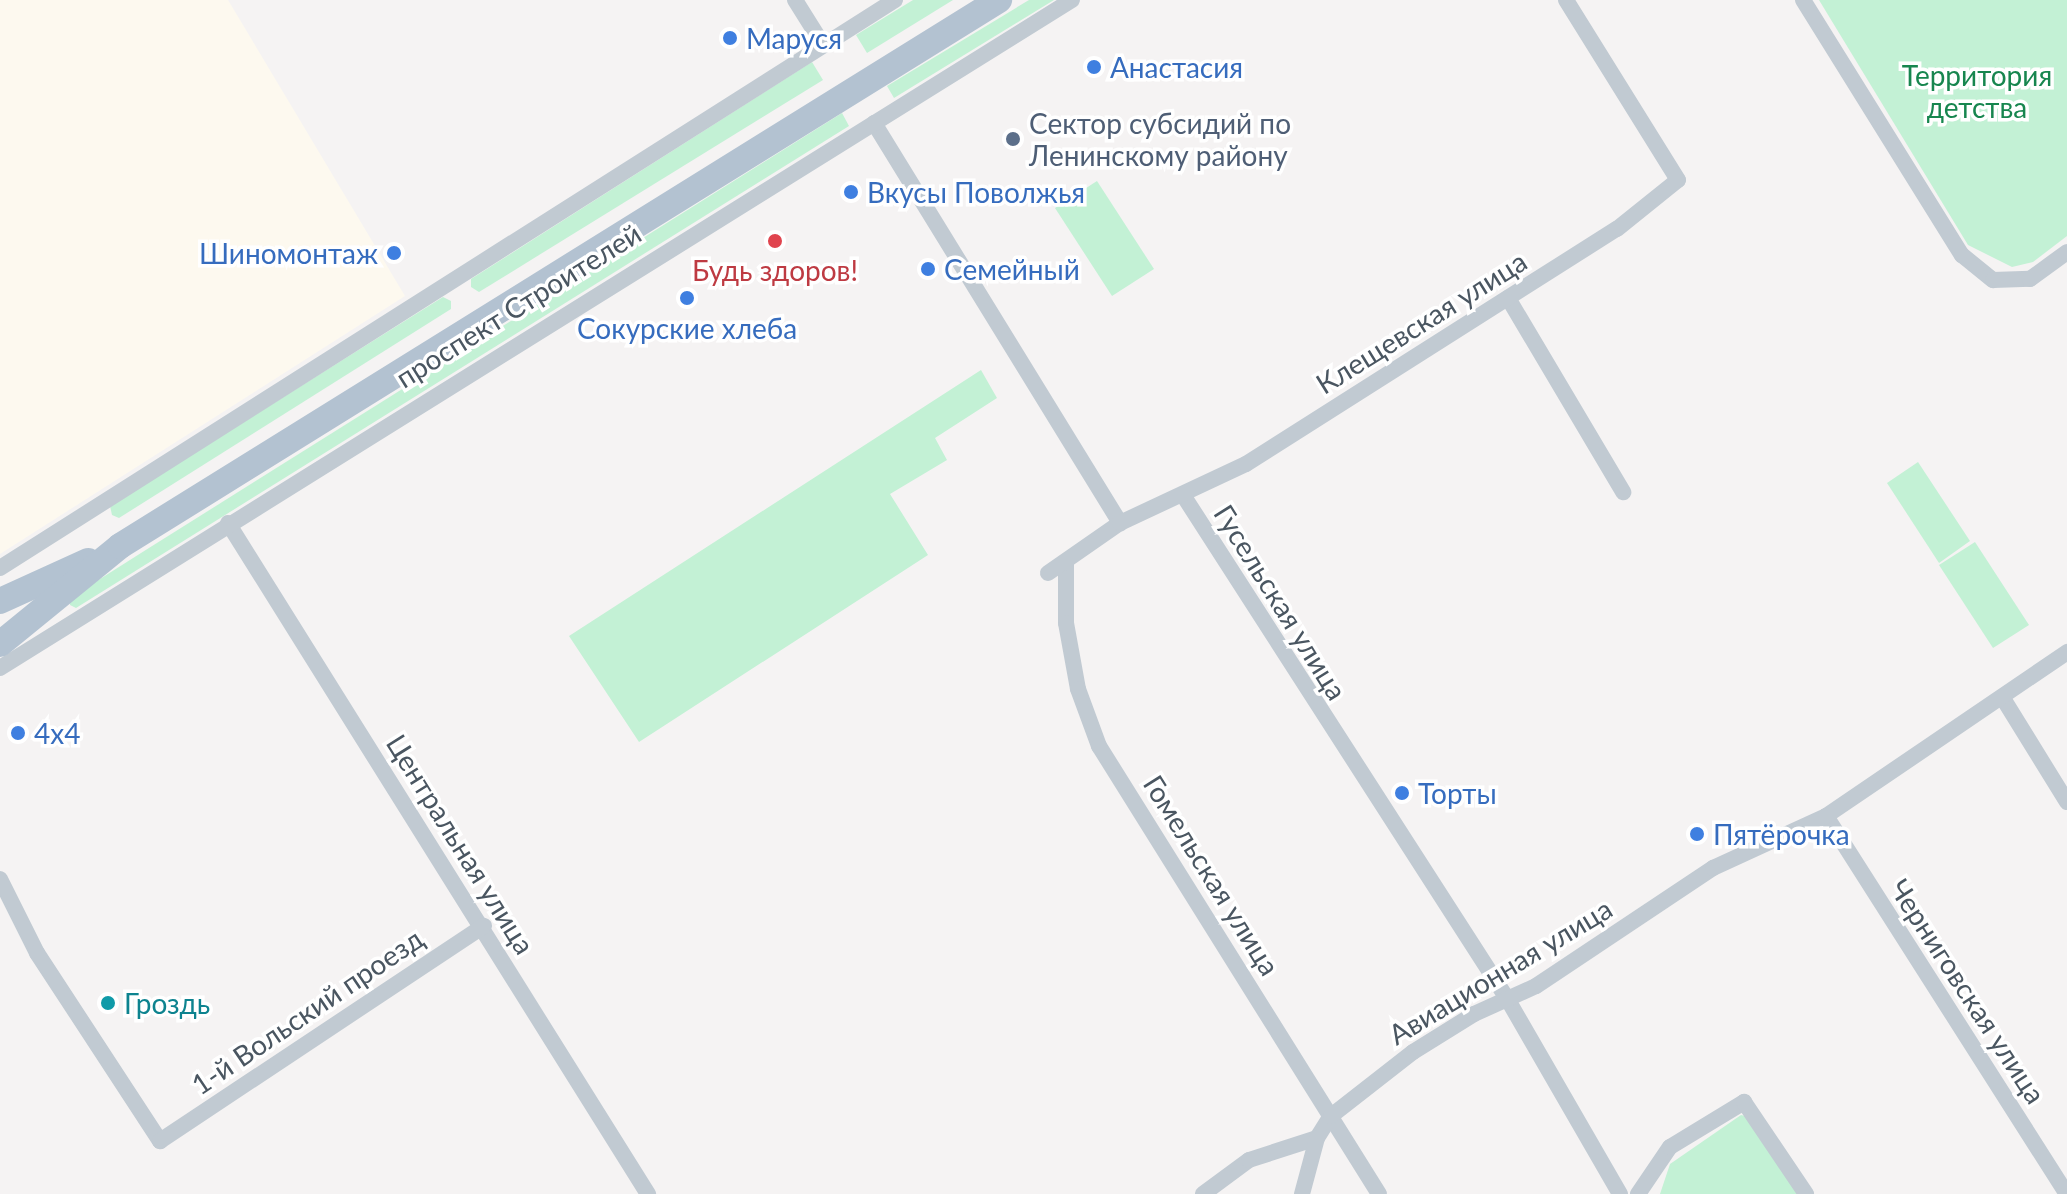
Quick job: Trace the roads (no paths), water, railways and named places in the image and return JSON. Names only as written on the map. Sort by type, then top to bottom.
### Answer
[{"type":"main road","name":"проспект Строителей","points":[[0,601],[120,546],[999,0]]},
{"type":"main road","name":"проспект Строителей","points":[[0,644],[120,546]]},
{"type":"street","points":[[795,0],[822,43]]},
{"type":"street","name":"проспект Строителей","points":[[0,568],[822,43],[895,0]]},
{"type":"street","name":"проспект Строителей","points":[[0,668],[228,523],[1072,0]]},
{"type":"street","name":"Клещевская улица","points":[[1183,495],[1246,464],[1508,298],[1650,206],[1678,180],[1566,0]]},
{"type":"street","points":[[1803,0],[1962,255],[1993,280],[2030,279],[2067,252]]},
{"type":"street","points":[[874,123],[1120,523],[1048,573]]},
{"type":"street","points":[[1508,298],[1623,492]]},
{"type":"street","name":"Гусельская улица","points":[[1120,523],[1183,495],[1508,1000],[1620,1194]]},
{"type":"street","name":"Центральная улица","points":[[228,523],[484,926],[648,1194]]},
{"type":"street","name":"Гомельская улица","points":[[1066,562],[1066,623],[1078,689],[1099,746],[1379,1194]]},
{"type":"street","name":"Авиационная улица","points":[[1302,1194],[1317,1138],[1331,1116],[1413,1052],[1508,1000],[1713,868],[1826,816],[2004,700],[2067,652]]},
{"type":"street","points":[[2004,700],[2067,802]]},
{"type":"street","name":"Черниговская улица","points":[[1826,816],[2067,1194]]},
{"type":"street","name":"1-й Вольский проезд","points":[[0,879],[37,953],[160,1141],[484,926]]},
{"type":"street","points":[[1638,1194],[1670,1147],[1744,1102],[1806,1194]]},
{"type":"street","points":[[1203,1194],[1249,1160],[1317,1138]]},
{"type":"place","name":"Маруся","points":[[730,38]]},
{"type":"place","name":"Анастасия","points":[[1094,67]]},
{"type":"place","name":"Сектор субсидий по Ленинскому району","points":[[1013,139]]},
{"type":"place","name":"Вкусы Поволжья","points":[[851,192]]},
{"type":"place","name":"Будь здоров!","points":[[775,241]]},
{"type":"place","name":"Шиномонтаж","points":[[394,253]]},
{"type":"place","name":"Семейный","points":[[928,269]]},
{"type":"place","name":"Сокурские хлеба","points":[[687,298]]},
{"type":"place","name":"4x4","points":[[18,733]]},
{"type":"place","name":"Торты","points":[[1402,793]]},
{"type":"place","name":"Пятёрочка","points":[[1697,834]]},
{"type":"place","name":"Гроздь","points":[[108,1003]]},
{"type":"park label","name":"Территория детства","points":[[1977,91]]}]
